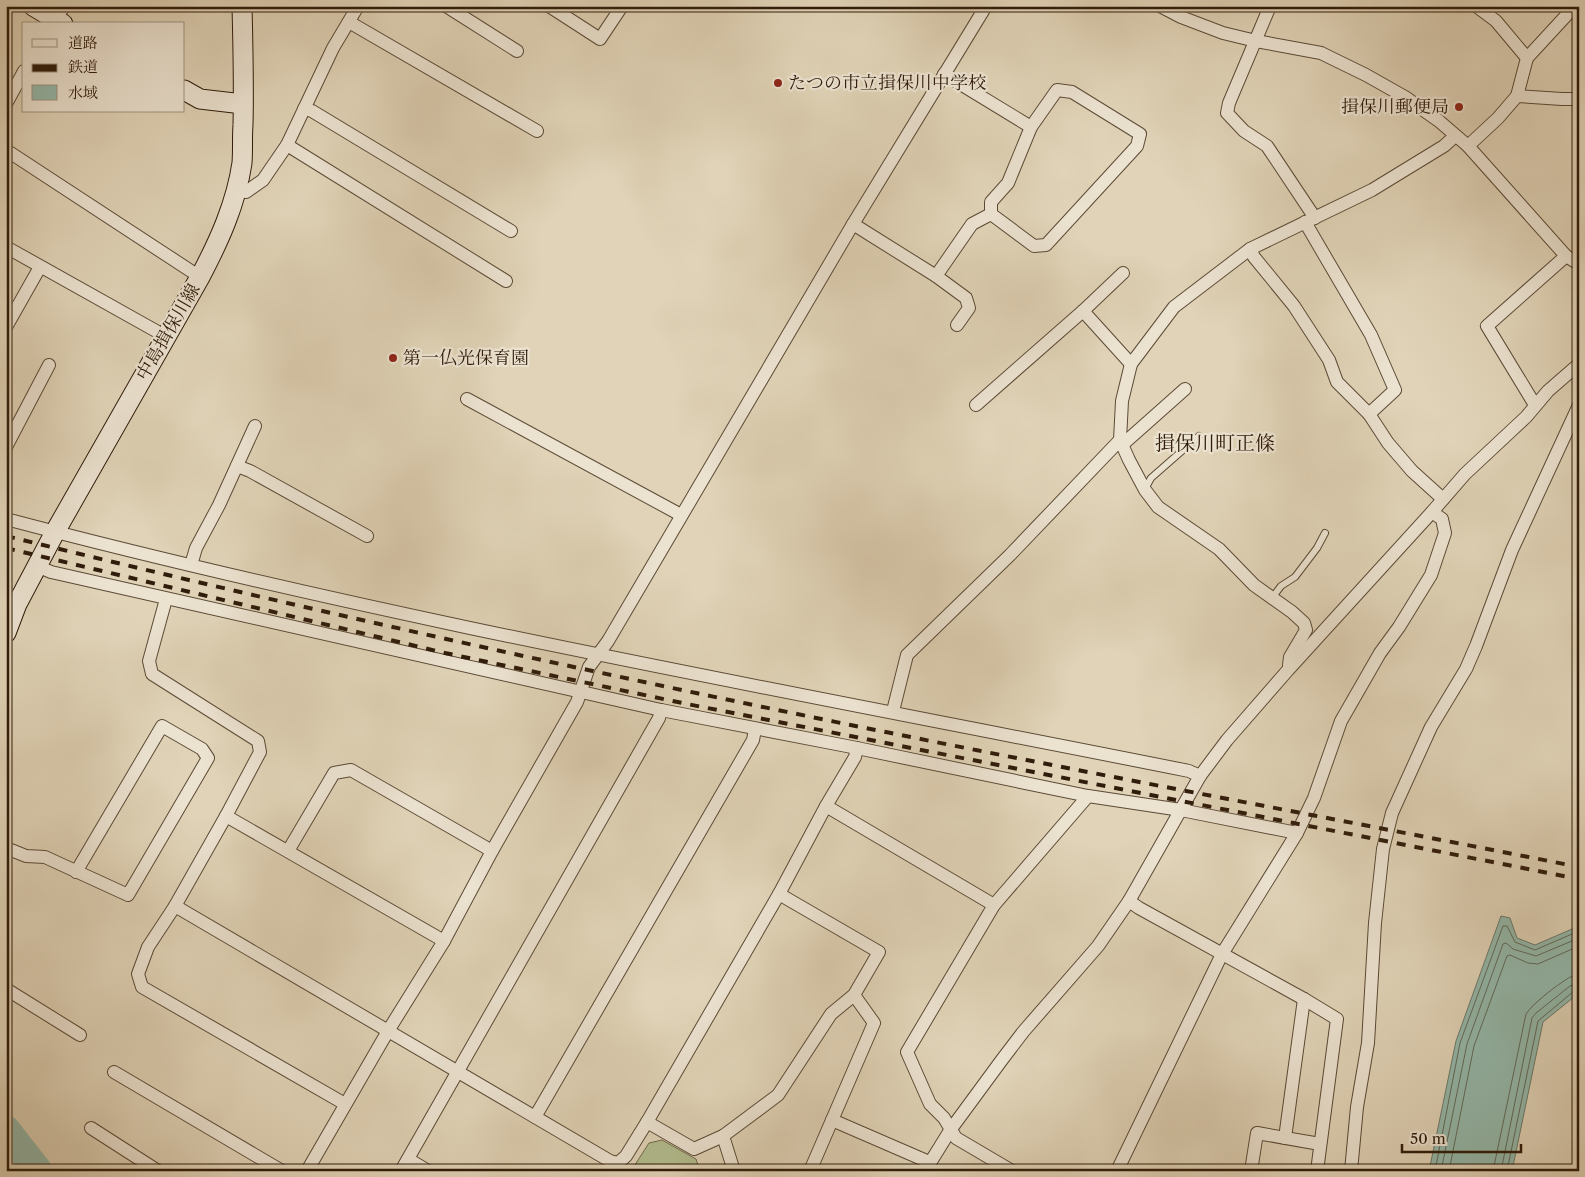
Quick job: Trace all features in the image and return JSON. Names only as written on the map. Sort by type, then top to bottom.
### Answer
[{"type":"main road","points":[[34,6],[59,18]]},
{"type":"main road","name":"中島揖保川線","points":[[6,633],[18,604],[55,532],[200,277],[225,226],[236,191],[242,162],[244,104],[242,6]]},
{"type":"main road","points":[[185,91],[200,99],[244,104]]},
{"type":"street","points":[[236,191],[246,192],[263,180],[287,145],[333,48],[358,6]]},
{"type":"street","points":[[446,6],[517,51]]},
{"type":"street","points":[[549,6],[600,38],[622,6]]},
{"type":"street","points":[[307,1171],[388,1031],[444,941],[573,710],[581,693],[589,667],[608,641],[853,224],[986,6]]},
{"type":"street","points":[[1160,6],[1181,17],[1223,33],[1321,53],[1405,97],[1439,121],[1468,146],[1566,256],[1579,264]]},
{"type":"street","points":[[1270,6],[1229,103],[1227,113],[1244,131],[1266,146],[1310,220],[1371,335],[1395,390],[1369,414]]},
{"type":"street","points":[[1476,6],[1496,21],[1527,58]]},
{"type":"street","points":[[1468,146],[1518,96],[1527,58],[1575,6]]},
{"type":"street","points":[[349,22],[537,132]]},
{"type":"street","points":[[944,74],[1030,127]]},
{"type":"street","points":[[6,104],[22,75]]},
{"type":"street","points":[[1057,90],[1072,92],[1140,134],[1137,146],[1046,245],[1034,246],[991,214],[991,202],[1008,183],[1030,127],[1057,90]]},
{"type":"street","points":[[1518,96],[1579,99]]},
{"type":"street","points":[[304,109],[312,111],[511,231]]},
{"type":"street","points":[[1288,670],[1290,656],[1306,630],[1304,623],[1254,585],[1219,549],[1158,507],[1144,490],[1121,442],[1122,401],[1131,364],[1174,307],[1250,249],[1372,190],[1444,146],[1455,136]]},
{"type":"street","points":[[287,145],[506,281]]},
{"type":"street","points":[[6,150],[200,277]]},
{"type":"street","points":[[936,276],[972,224],[991,214]]},
{"type":"street","points":[[853,224],[936,276],[966,298],[969,308],[957,325]]},
{"type":"street","points":[[6,247],[165,336]]},
{"type":"street","points":[[1250,249],[1254,258],[1294,306],[1329,360],[1337,382],[1369,414],[1388,443],[1412,471],[1443,499]]},
{"type":"street","points":[[1535,406],[1487,326],[1566,256]]},
{"type":"street","points":[[6,327],[40,267]]},
{"type":"street","points":[[976,405],[1083,311],[1122,272]]},
{"type":"street","points":[[1083,311],[1131,364]]},
{"type":"street","points":[[832,1120],[927,1167],[951,1129],[1023,1032],[1098,946],[1129,901],[1200,776],[1227,740],[1465,474],[1526,417],[1548,391],[1579,364]]},
{"type":"street","points":[[6,447],[49,365]]},
{"type":"street","points":[[893,712],[907,655],[1010,555],[1121,442],[1185,389]]},
{"type":"street","points":[[467,399],[681,515]]},
{"type":"street","points":[[1352,1171],[1357,1106],[1368,1043],[1375,923],[1383,849],[1392,813],[1430,727],[1466,668],[1512,550],[1579,404]]},
{"type":"street","points":[[191,565],[196,548],[238,466],[255,426]]},
{"type":"street","points":[[238,466],[250,470],[367,536]]},
{"type":"street","points":[[1117,1171],[1222,954],[1297,833],[1314,798],[1341,721],[1380,654],[1431,575],[1445,533],[1442,520],[1432,512]]},
{"type":"street","points":[[6,519],[191,565],[386,610],[598,655],[1189,771],[1200,776]]},
{"type":"street","points":[[37,566],[51,572],[166,599],[661,710],[1088,796],[1181,810],[1297,833]]},
{"type":"street","points":[[166,599],[149,661],[152,674],[258,741],[260,752],[175,906],[148,946],[138,974],[142,987],[345,1104]]},
{"type":"street","points":[[401,1171],[659,718],[661,710]]},
{"type":"street","points":[[6,848],[26,856],[45,857],[76,872],[128,895],[208,758],[202,749],[162,726],[76,872]]},
{"type":"street","points":[[535,1117],[753,740],[755,729]]},
{"type":"street","points":[[175,906],[610,1161],[618,1162],[626,1156],[647,1122],[779,894],[826,806],[855,757],[857,748]]},
{"type":"street","points":[[288,852],[334,773],[351,770],[492,852]]},
{"type":"street","points":[[1012,1171],[956,1138],[944,1118],[930,1104],[907,1052],[994,906],[1088,796]]},
{"type":"street","points":[[826,806],[994,906]]},
{"type":"street","points":[[226,816],[444,941]]},
{"type":"street","points":[[647,1122],[694,1149],[723,1136],[778,1096],[831,1014],[854,995],[879,952],[779,894]]},
{"type":"street","points":[[1129,901],[1304,998],[1337,1019],[1317,1171]]},
{"type":"street","points":[[6,989],[80,1034]]},
{"type":"street","points":[[810,1171],[874,1023],[854,995]]},
{"type":"street","points":[[1285,1138],[1304,998]]},
{"type":"street","points":[[114,1072],[282,1171]]},
{"type":"street","points":[[91,1128],[158,1171]]},
{"type":"street","points":[[1251,1171],[1257,1133],[1320,1144]]},
{"type":"street","points":[[723,1136],[734,1171]]},
{"type":"street","points":[[408,1159],[428,1171]]},
{"type":"lane","points":[[1144,490],[1151,478],[1199,436]]},
{"type":"lane","points":[[1272,598],[1281,586],[1295,577],[1317,548],[1325,533]]},
{"type":"shaded area","points":[[662,1140],[696,1159],[700,1171],[631,1171],[649,1143]]},
{"type":"water","points":[[1501,916],[1510,918],[1517,938],[1535,945],[1579,926],[1579,993],[1543,1022],[1512,1171],[1429,1171],[1456,1041]]},
{"type":"waterway","points":[[6,1130],[38,1171]]},
{"type":"railway","points":[[6,536],[369,622],[733,701],[1051,765],[1579,867]]},
{"type":"railway","points":[[6,548],[445,653],[687,704],[1579,879]]},
{"type":"place","name":"たつの市立揖保川中学校","points":[[778,83]]},
{"type":"place","name":"揖保川郵便局","points":[[1459,107]]},
{"type":"place","name":"第一仏光保育園","points":[[393,358]]},
{"type":"district","name":"揖保川町正條","points":[[1215,443]]}]
